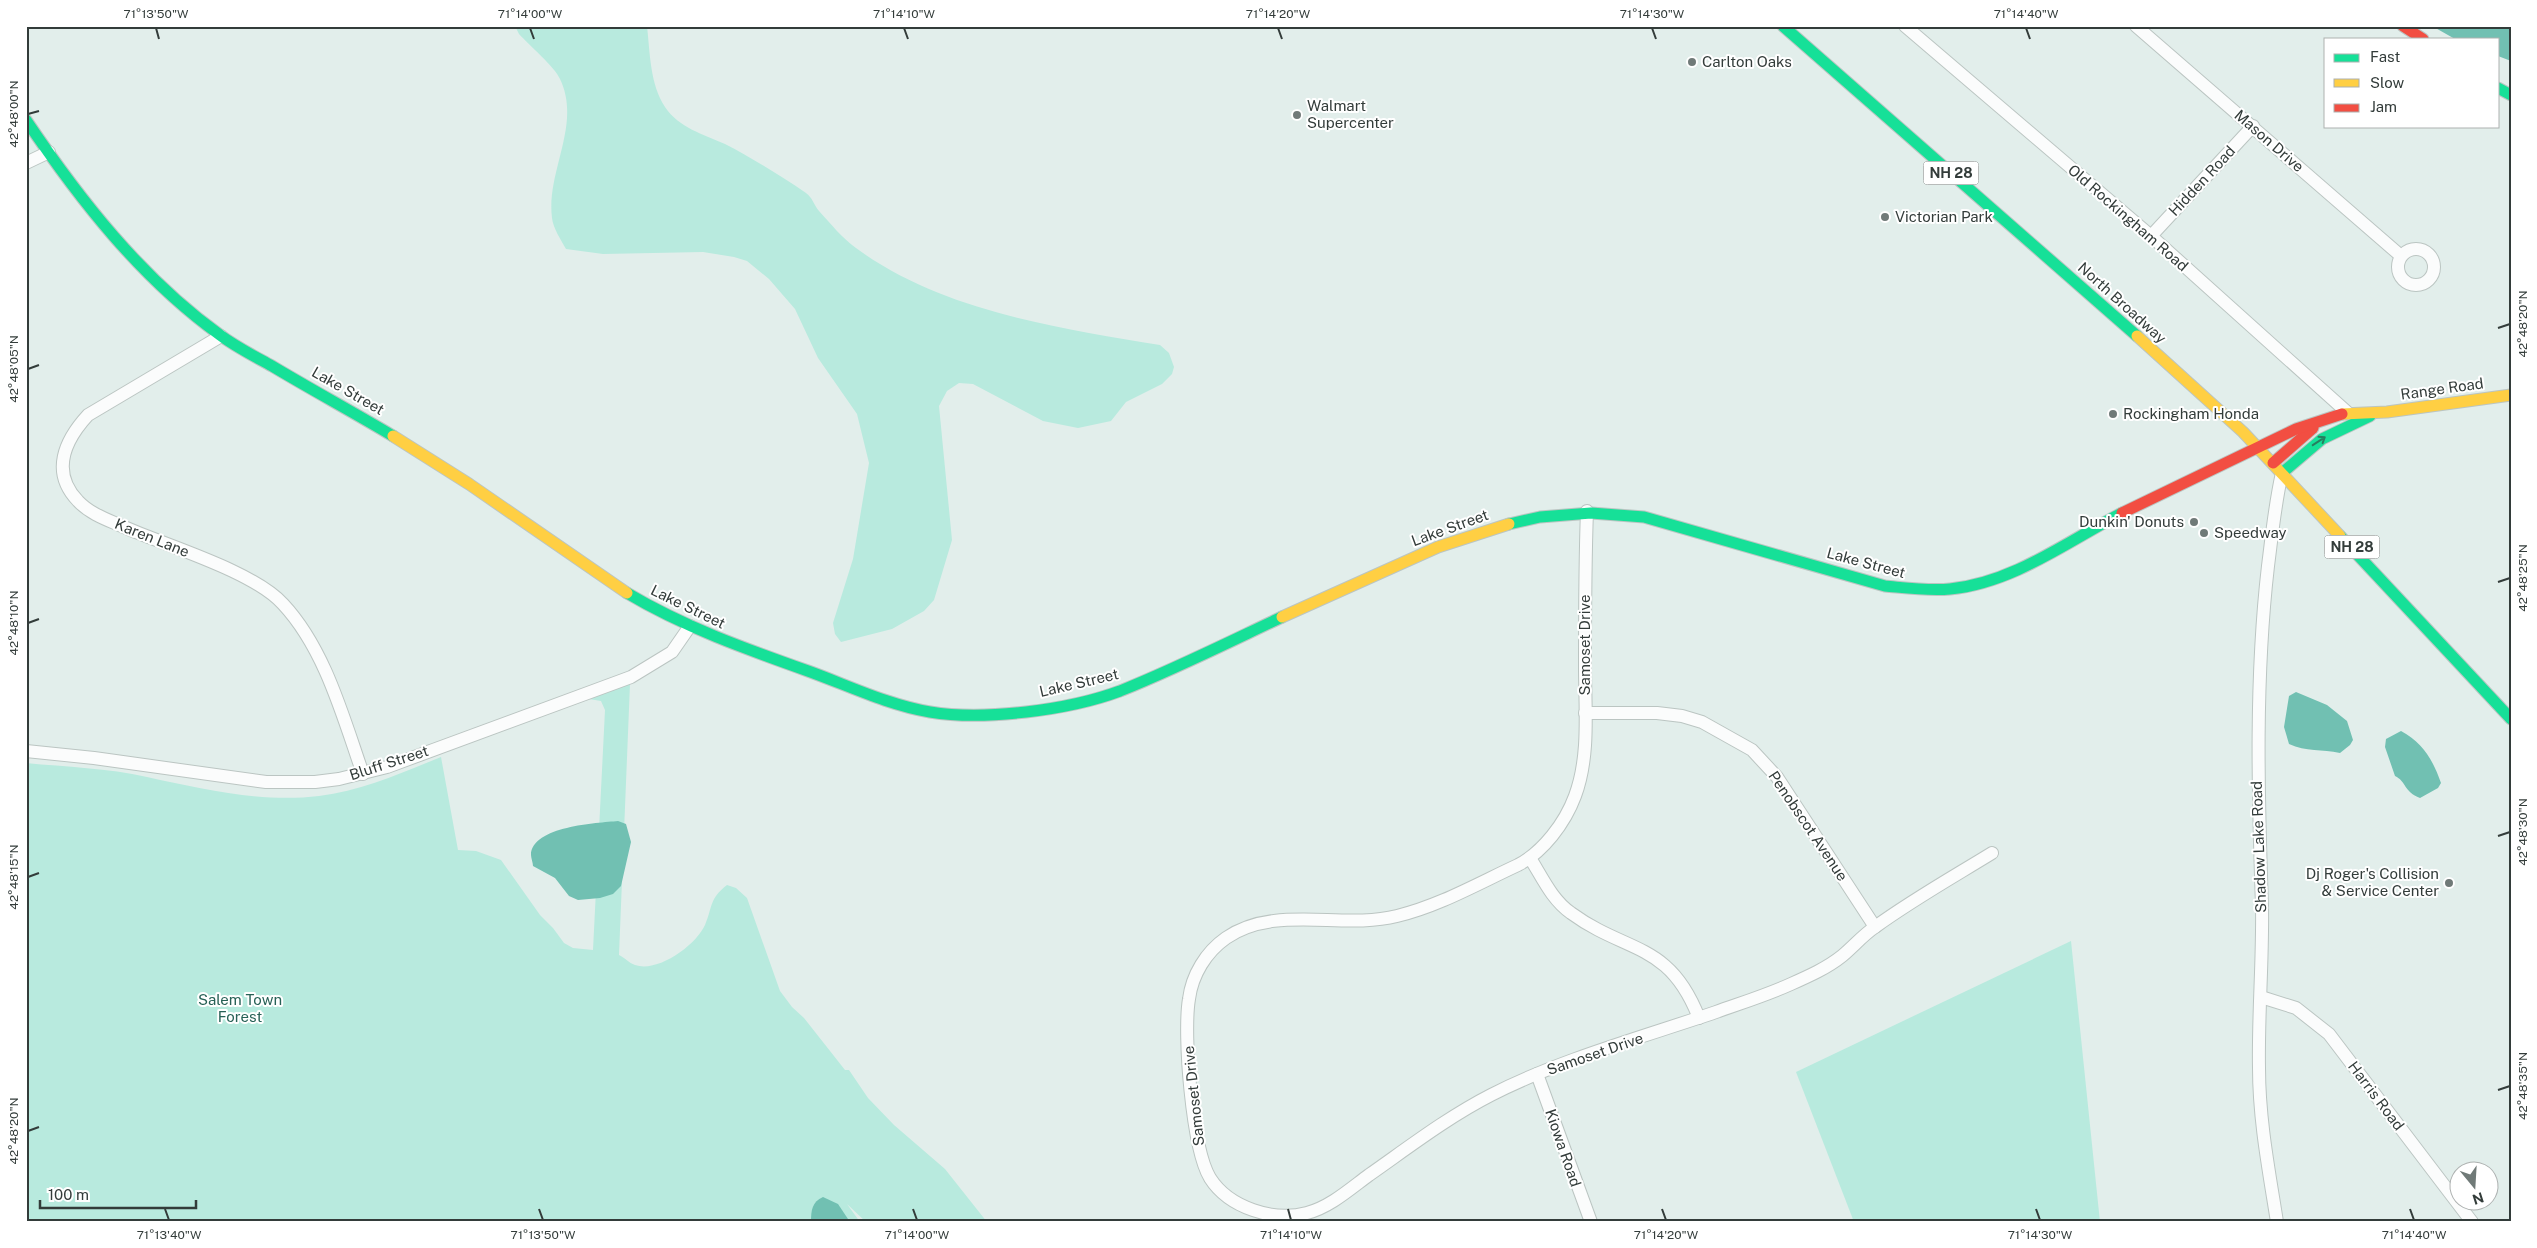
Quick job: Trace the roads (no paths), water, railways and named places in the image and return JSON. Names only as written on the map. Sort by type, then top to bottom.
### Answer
[{"type":"street","name":"North Broadway","points":[[1783,26],[2119,320],[2258,448],[2511,719]]},
{"type":"street","name":"Old Rockingham Road","points":[[1905,26],[2152,236],[2348,413]]},
{"type":"street","name":"Mason Drive","points":[[2136,26],[2401,256]]},
{"type":"street","points":[[2403,26],[2421,38]]},
{"type":"street","name":"Lake Street","points":[[26,120],[85,201],[145,270],[194,316],[221,336],[404,441],[527,523],[627,593],[659,612],[730,644],[903,706],[939,714],[1000,714],[1072,702],[1119,691],[1444,544],[1523,519],[1586,511],[1626,514],[1661,521],[1885,586],[1905,590],[1951,589],[1988,582],[2015,572],[2126,510],[2258,448]]},
{"type":"street","name":"Hidden Road","points":[[2152,236],[2253,126]]},
{"type":"street","points":[[26,163],[49,152]]},
{"type":"street","name":"Karen Lane","points":[[221,336],[88,414],[72,433],[63,457],[65,480],[78,501],[98,516],[265,587],[283,604],[315,651],[363,774]]},
{"type":"street","name":"Range Road","points":[[2258,448],[2284,433],[2327,417],[2348,413],[2378,413],[2511,395]]},
{"type":"street","name":"Range Road","points":[[2282,473],[2322,439],[2378,413]]},
{"type":"street","name":"Range Road","points":[[2273,463],[2327,417]]},
{"type":"street","name":"Shadow Lake Road","points":[[2277,1222],[2262,1121],[2259,1070],[2262,908],[2258,814],[2257,711],[2263,607],[2277,493],[2282,473]]},
{"type":"street","name":"Samoset Drive","points":[[1586,511],[1586,713],[1582,771],[1575,795],[1564,817],[1530,858],[1418,910],[1395,917],[1371,920],[1260,923],[1227,938],[1208,954],[1195,975],[1189,999],[1187,1035],[1196,1134],[1201,1156],[1211,1179],[1228,1196],[1247,1208],[1271,1214],[1307,1213],[1330,1203],[1466,1109],[1537,1074],[1761,996],[1817,972],[1838,959],[1875,927],[1992,853]]},
{"type":"street","name":"Bluff Street","points":[[26,751],[94,758],[266,782],[315,782],[363,774],[387,767],[631,677],[672,652],[690,626]]},
{"type":"street","name":"Penobscot Avenue","points":[[1586,713],[1658,712],[1682,716],[1702,722],[1752,750],[1777,777],[1875,927]]},
{"type":"street","points":[[1530,858],[1553,895],[1570,913],[1591,926],[1650,953],[1674,973],[1692,1000],[1699,1018]]},
{"type":"street","name":"Harris Road","points":[[2261,997],[2296,1008],[2329,1034],[2472,1222]]},
{"type":"street","name":"Kiowa Road","points":[[1537,1074],[1591,1222]]},
{"type":"place","name":"Carlton Oaks","points":[[1692,62]]},
{"type":"place","name":"Walmart Supercenter","points":[[1297,115]]},
{"type":"place","name":"Victorian Park","points":[[1885,217]]},
{"type":"place","name":"Rockingham Honda","points":[[2113,414]]},
{"type":"place","name":"Dunkin' Donuts","points":[[2194,522]]},
{"type":"place","name":"Speedway","points":[[2204,533]]},
{"type":"place","name":"Dj Roger's Collision & Service Center","points":[[2449,883]]},
{"type":"park label","name":"Salem Town Forest","points":[[240,1008]]}]
